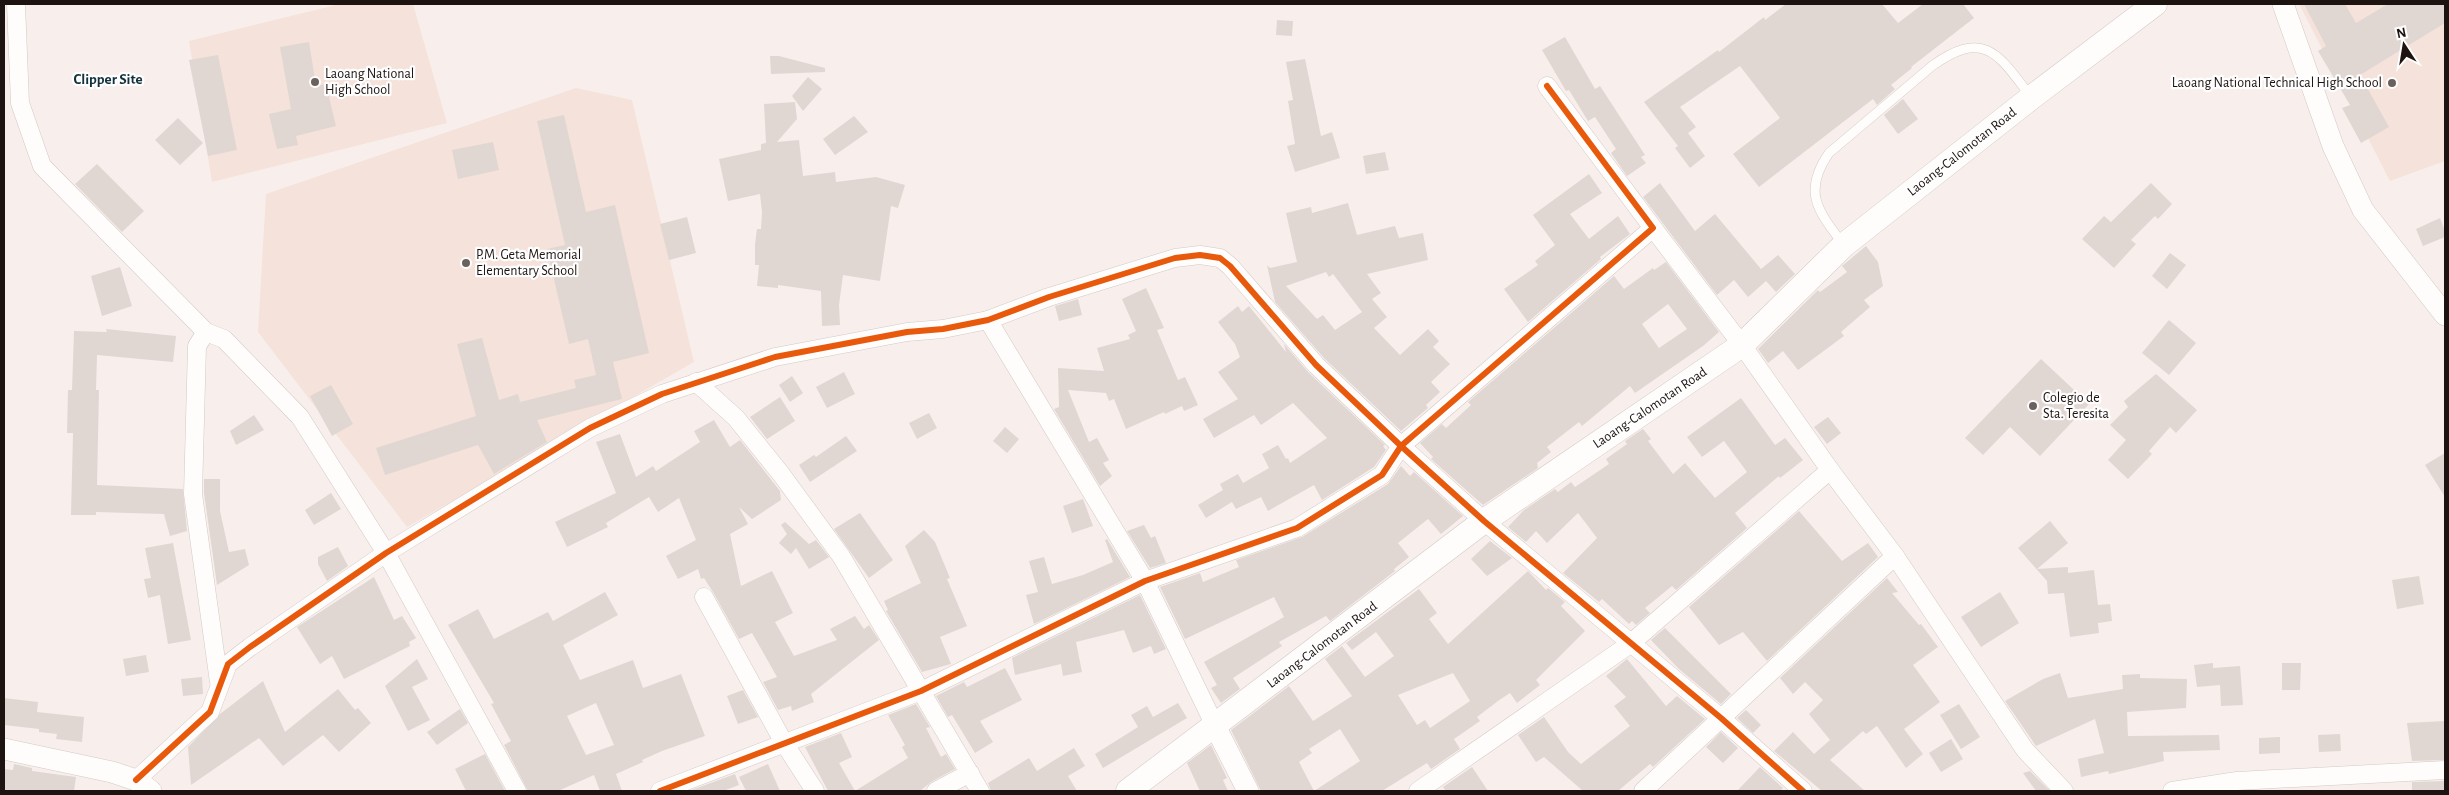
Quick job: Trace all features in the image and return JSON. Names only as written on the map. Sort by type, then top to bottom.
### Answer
[{"type":"main road","name":"Laoang-Calomotan Road","points":[[1128,791],[1484,521],[1742,345],[1844,245],[2032,97],[2155,4]]},
{"type":"street","points":[[16,4],[20,103],[42,166],[206,332],[224,339],[300,417],[386,553],[517,791]]},
{"type":"street","points":[[2283,4],[2333,146],[2363,210],[2445,315]]},
{"type":"street","points":[[1547,86],[1742,345],[1830,470],[1895,556],[2025,750],[2064,791]]},
{"type":"street","points":[[660,791],[921,692],[1145,581],[1297,528],[1382,475],[1401,446],[1653,228]]},
{"type":"street","points":[[4,749],[112,772],[144,785],[210,712],[228,664],[386,553],[590,428],[662,394],[775,357],[907,332],[943,329],[988,320],[1049,297],[1175,258],[1200,255],[1220,258],[1235,271],[1316,365],[1401,446],[1484,521],[1721,718],[1803,791]]},
{"type":"street","points":[[988,320],[1145,581],[1214,726],[1248,791]]},
{"type":"street","points":[[206,332],[197,346],[193,494],[219,684]]},
{"type":"street","points":[[696,382],[736,418],[781,474],[841,556],[980,791]]},
{"type":"street","points":[[1418,791],[1630,644],[1830,470]]},
{"type":"street","points":[[1643,791],[1895,556]]},
{"type":"street","points":[[704,597],[784,743],[815,791]]},
{"type":"street","points":[[2172,791],[2237,781],[2445,770]]},
{"type":"street","points":[[936,791],[970,773]]},
{"type":"lane","points":[[1844,245],[1822,217],[1815,186],[1818,169],[1829,153],[1932,66],[1949,54],[1964,49],[1974,48],[1993,51],[2001,58],[2032,97]]},
{"type":"shaded area","name":"Laoang National High School","points":[[340,4],[413,4],[447,123],[212,182],[189,41]]},
{"type":"shaded area","name":"Laoang National Technical High School","points":[[2299,4],[2445,4],[2445,161],[2390,181]]},
{"type":"shaded area","name":"P.M. Geta Memorial Elementary School","points":[[576,88],[632,100],[694,362],[407,527],[258,332],[266,194]]},
{"type":"building","points":[[1786,4],[1882,4],[1898,23],[1923,4],[1963,4],[1974,18],[1911,67],[1891,85],[1895,89],[1877,105],[1873,99],[1759,187],[1733,154],[1780,118],[1740,66],[1680,107],[1696,127],[1688,133],[1705,156],[1690,168],[1675,148],[1678,146],[1644,102],[1718,50],[1719,52],[1764,17],[1765,20]]},
{"type":"building","points":[[2304,4],[2345,4],[2356,23],[2388,4],[2445,4],[2445,23],[2360,75],[2389,127],[2361,143],[2342,108],[2350,105],[2318,51],[2326,46]]},
{"type":"building","points":[[1277,20],[1293,21],[1292,36],[1276,35]]},
{"type":"building","points":[[1565,37],[1595,89],[1600,86],[1645,155],[1641,157],[1646,163],[1627,176],[1611,153],[1616,149],[1595,117],[1588,121],[1569,90],[1566,91],[1542,50]]},
{"type":"building","points":[[309,42],[316,86],[326,84],[336,126],[296,136],[298,145],[277,149],[269,114],[291,109],[280,47]]},
{"type":"building","points":[[218,55],[237,150],[208,156],[189,60]]},
{"type":"building","points":[[770,56],[779,56],[825,68],[825,72],[771,74]]},
{"type":"building","points":[[1305,59],[1321,136],[1332,132],[1340,158],[1295,172],[1287,146],[1295,144],[1288,101],[1293,100],[1286,62]]},
{"type":"building","points":[[808,77],[822,89],[803,111],[792,96]]},
{"type":"building","points":[[1903,99],[1918,119],[1898,134],[1884,115]]},
{"type":"building","points":[[795,102],[797,119],[777,142],[799,140],[803,176],[835,172],[836,182],[876,177],[905,185],[898,208],[891,206],[880,281],[843,275],[839,305],[840,325],[822,326],[821,291],[778,285],[778,288],[757,286],[759,265],[755,265],[755,244],[757,229],[761,229],[760,194],[728,201],[719,159],[761,150],[761,144],[766,143],[764,104]]},
{"type":"building","points":[[564,115],[586,212],[615,205],[649,353],[613,362],[622,399],[537,420],[547,442],[494,474],[478,445],[385,475],[376,448],[476,416],[457,344],[482,338],[499,400],[518,394],[520,402],[576,388],[574,380],[596,375],[588,339],[569,344],[547,249],[565,245],[537,121]]},
{"type":"building","points":[[854,116],[868,132],[835,155],[823,139]]},
{"type":"building","points":[[178,118],[203,143],[180,165],[155,140]]},
{"type":"building","points":[[493,142],[499,170],[458,179],[452,150]]},
{"type":"building","points":[[1385,152],[1389,170],[1366,174],[1363,156]]},
{"type":"building","points":[[97,164],[144,211],[122,232],[75,184]]},
{"type":"building","points":[[1589,174],[1602,193],[1570,214],[1589,239],[1618,216],[1630,234],[1600,257],[1601,259],[1528,322],[1504,289],[1538,265],[1535,261],[1555,245],[1533,215]]},
{"type":"building","points":[[1660,183],[1695,231],[1715,214],[1761,269],[1778,255],[1795,274],[1776,292],[1766,281],[1748,297],[1734,280],[1717,295],[1643,197]]},
{"type":"building","points":[[2151,183],[2172,204],[2158,219],[2155,216],[2131,240],[2136,244],[2114,268],[2082,239],[2104,216],[2111,222]]},
{"type":"building","points":[[1348,203],[1357,235],[1395,226],[1399,238],[1423,233],[1428,260],[1367,274],[1381,293],[1372,299],[1387,317],[1374,328],[1400,355],[1428,329],[1439,341],[1433,347],[1450,364],[1431,382],[1440,392],[1426,405],[1428,408],[1401,431],[1324,358],[1275,302],[1267,265],[1270,268],[1297,262],[1286,213],[1311,207],[1312,213]],"holes":[[[1326,272],[1329,277],[1333,274],[1362,312],[1335,330],[1323,315],[1317,319],[1286,286]]]},
{"type":"building","points":[[687,217],[696,253],[669,260],[660,224]]},
{"type":"building","points":[[2440,218],[2445,231],[2445,237],[2423,246],[2416,229]]},
{"type":"building","points":[[1866,246],[1878,262],[1883,286],[1864,300],[1870,307],[1841,332],[1844,336],[1798,370],[1783,351],[1768,363],[1758,349],[1818,290],[1820,292],[1847,272],[1842,266]]},
{"type":"building","points":[[2170,253],[2186,265],[2167,289],[2152,276]]},
{"type":"building","points":[[1666,262],[1719,332],[1703,346],[1635,393],[1630,386],[1582,426],[1579,422],[1547,447],[1551,452],[1537,463],[1538,468],[1483,505],[1431,459],[1433,457],[1420,443],[1442,424],[1446,428],[1471,405],[1468,402],[1614,276],[1624,289],[1653,268],[1654,270]],"holes":[[[1668,304],[1687,329],[1659,348],[1642,324]]]},
{"type":"building","points":[[120,267],[132,306],[102,316],[91,276]]},
{"type":"building","points":[[1146,288],[1164,328],[1157,330],[1178,380],[1185,377],[1198,405],[1184,411],[1182,406],[1165,414],[1164,412],[1126,429],[1114,399],[1109,401],[1106,393],[1068,390],[1089,442],[1097,438],[1109,460],[1103,463],[1112,476],[1100,486],[1054,409],[1059,407],[1058,368],[1104,371],[1097,348],[1130,339],[1128,335],[1136,331],[1122,299]]},
{"type":"building","points":[[1078,299],[1082,315],[1059,321],[1055,306]]},
{"type":"building","points":[[1238,306],[1242,312],[1249,306],[1286,352],[1284,344],[1309,373],[1385,445],[1383,446],[1386,450],[1374,467],[1322,500],[1314,485],[1268,511],[1261,497],[1236,509],[1232,502],[1206,518],[1198,505],[1223,490],[1220,484],[1238,474],[1243,483],[1269,468],[1262,454],[1278,445],[1290,463],[1327,438],[1293,403],[1261,425],[1254,415],[1214,438],[1203,419],[1238,399],[1218,372],[1240,357],[1235,344],[1218,322]]},
{"type":"building","points":[[2169,320],[2196,343],[2169,375],[2142,353]]},
{"type":"building","points":[[106,329],[176,336],[173,362],[97,355],[96,390],[99,390],[97,485],[183,489],[187,531],[170,536],[164,514],[96,512],[96,515],[71,515],[73,433],[67,433],[68,390],[72,390],[74,331],[107,332]]},
{"type":"building","points":[[2041,359],[2089,404],[2040,456],[2010,427],[1983,455],[1965,438]]},
{"type":"building","points":[[844,372],[855,394],[827,408],[816,387]]},
{"type":"building","points":[[2156,374],[2197,410],[2176,433],[2170,427],[2149,451],[2152,454],[2128,479],[2108,460],[2126,440],[2110,425],[2128,407],[2124,401]]},
{"type":"building","points":[[792,376],[803,393],[790,402],[779,385]]},
{"type":"building","points":[[331,385],[353,424],[332,436],[310,396]]},
{"type":"building","points":[[780,397],[795,421],[767,439],[750,417]]},
{"type":"building","points":[[1741,398],[1775,445],[1785,438],[1803,460],[1780,478],[1779,476],[1735,513],[1747,528],[1676,590],[1672,586],[1645,608],[1650,613],[1636,625],[1632,621],[1629,624],[1602,599],[1599,602],[1563,573],[1597,538],[1578,513],[1547,543],[1536,531],[1526,542],[1508,527],[1524,510],[1555,489],[1558,492],[1571,482],[1575,487],[1609,464],[1606,459],[1627,444],[1625,441],[1643,429],[1651,439],[1648,441],[1673,474],[1685,463],[1715,498],[1747,472],[1724,441],[1702,457],[1687,437]]},
{"type":"building","points":[[929,413],[937,428],[917,439],[909,423]]},
{"type":"building","points":[[254,415],[264,430],[236,445],[230,431]]},
{"type":"building","points":[[1828,417],[1841,433],[1827,444],[1814,427]]},
{"type":"building","points":[[714,420],[730,447],[740,440],[780,491],[781,500],[752,519],[739,507],[748,524],[730,534],[741,586],[772,571],[793,613],[775,622],[794,656],[837,640],[830,629],[855,616],[864,629],[869,625],[879,640],[811,694],[814,702],[792,711],[791,706],[778,710],[763,682],[777,677],[752,633],[739,639],[713,592],[704,578],[701,579],[698,569],[678,579],[666,556],[696,540],[679,498],[658,512],[649,497],[606,523],[608,527],[567,547],[555,522],[616,493],[596,442],[620,434],[636,477],[653,466],[656,471],[700,442],[694,431]]},
{"type":"building","points":[[1005,427],[1019,439],[1007,453],[993,441]]},
{"type":"building","points":[[846,436],[857,451],[810,482],[799,465],[814,455],[816,457]]},
{"type":"building","points":[[2445,453],[2445,497],[2425,465]]},
{"type":"building","points":[[1401,466],[1410,476],[1414,472],[1463,516],[1441,534],[1428,519],[1398,543],[1409,557],[1394,569],[1395,571],[1330,621],[1326,616],[1279,642],[1282,646],[1233,678],[1240,689],[1221,703],[1211,688],[1217,685],[1204,662],[1284,617],[1274,597],[1185,639],[1160,587],[1200,573],[1203,582],[1239,567],[1236,560],[1302,537],[1388,484]]},
{"type":"building","points":[[204,479],[220,479],[220,511],[229,552],[245,549],[249,565],[217,585],[204,493]]},
{"type":"building","points":[[331,493],[341,509],[314,525],[305,510]]},
{"type":"building","points":[[1083,499],[1093,526],[1072,533],[1063,506]]},
{"type":"building","points":[[1799,511],[1842,561],[1868,543],[1878,557],[1767,661],[1743,632],[1719,645],[1689,607]]},
{"type":"building","points":[[860,513],[893,560],[869,578],[834,529]]},
{"type":"building","points":[[2050,521],[2068,543],[2037,569],[2068,567],[2068,573],[2094,570],[2098,605],[2110,604],[2112,621],[2098,623],[2099,633],[2070,637],[2064,593],[2048,594],[2047,581],[2018,548]]},
{"type":"building","points":[[785,522],[809,544],[816,540],[829,557],[809,569],[796,548],[791,554],[779,543],[787,534],[781,525]]},
{"type":"building","points":[[1144,525],[1151,538],[1155,536],[1166,563],[1150,568],[1127,531]]},
{"type":"building","points":[[924,530],[935,542],[950,578],[947,579],[967,626],[940,637],[951,664],[922,672],[886,611],[888,610],[884,601],[921,583],[905,546]]},
{"type":"building","points":[[1107,539],[1130,577],[1034,624],[1026,595],[1038,592],[1029,561],[1044,557],[1052,584],[1083,575],[1113,562],[1105,540]]},
{"type":"building","points":[[1490,541],[1512,558],[1487,576],[1471,559]]},
{"type":"building","points":[[173,543],[191,640],[168,644],[160,595],[148,598],[144,579],[151,578],[145,548]]},
{"type":"building","points":[[338,547],[348,566],[327,581],[318,564],[318,557]]},
{"type":"building","points":[[1528,571],[1546,590],[1548,588],[1565,602],[1561,606],[1585,631],[1536,680],[1540,685],[1517,703],[1510,693],[1477,717],[1480,721],[1454,739],[1460,749],[1431,769],[1427,763],[1382,791],[1314,791],[1261,791],[1231,730],[1289,686],[1313,721],[1352,696],[1325,659],[1342,646],[1365,677],[1394,656],[1376,632],[1352,650],[1346,643],[1419,589],[1437,613],[1429,619],[1448,644]],"holes":[[[1453,673],[1470,701],[1430,728],[1425,720],[1417,725],[1398,695]],[[1340,729],[1360,761],[1314,791],[1299,762],[1312,753],[1309,749]]]},
{"type":"building","points":[[2419,576],[2424,604],[2397,609],[2392,580]]},
{"type":"building","points":[[374,577],[394,620],[402,616],[416,638],[409,642],[410,646],[344,679],[332,656],[320,664],[297,627]]},
{"type":"building","points":[[1887,578],[1898,592],[1892,593],[1919,625],[1921,624],[1938,647],[1913,665],[1940,702],[1904,729],[1923,754],[1906,768],[1877,726],[1866,734],[1863,731],[1830,760],[1865,791],[1822,791],[1774,751],[1793,732],[1814,754],[1830,740],[1809,714],[1823,700],[1805,682],[1793,694],[1780,678]]},
{"type":"building","points":[[605,592],[618,615],[563,645],[580,680],[633,660],[643,688],[681,674],[705,736],[662,751],[616,774],[622,791],[600,791],[594,775],[558,791],[528,791],[504,745],[511,741],[491,704],[494,703],[448,625],[478,609],[494,639],[548,612],[553,621]],"holes":[[[596,703],[614,745],[586,755],[567,716]]]},
{"type":"building","points":[[2000,592],[2019,623],[1981,647],[1961,617]]},
{"type":"building","points":[[1140,595],[1166,649],[1154,654],[1151,646],[1133,653],[1124,630],[1076,642],[1082,672],[1063,676],[1061,664],[1015,675],[1012,658]]},
{"type":"building","points":[[1665,628],[1731,694],[1721,704],[1679,669],[1651,640]]},
{"type":"building","points":[[146,655],[149,672],[126,676],[123,659]]},
{"type":"building","points":[[417,659],[428,679],[412,687],[430,720],[408,731],[385,686]]},
{"type":"building","points":[[1627,659],[1666,706],[1677,696],[1705,719],[1653,767],[1650,764],[1618,791],[1583,791],[1544,757],[1536,762],[1518,735],[1544,717],[1568,752],[1581,764],[1630,726],[1614,706],[1626,697],[1606,676]]},
{"type":"building","points":[[2213,663],[2213,668],[2240,666],[2243,705],[2221,706],[2220,685],[2197,687],[2194,665]]},
{"type":"building","points":[[2282,663],[2301,663],[2300,690],[2282,690]]},
{"type":"building","points":[[1005,668],[1022,700],[980,721],[993,742],[975,753],[952,715],[948,717],[936,696],[964,682],[967,687]]},
{"type":"building","points":[[2060,673],[2068,698],[2123,689],[2122,675],[2140,674],[2140,678],[2187,679],[2186,708],[2127,712],[2128,736],[2219,735],[2220,750],[2163,752],[2164,761],[2109,774],[2108,771],[2081,777],[2078,759],[2104,753],[2095,719],[2036,746],[2005,701],[2043,679]]},
{"type":"building","points":[[202,677],[203,694],[183,696],[181,679]]},
{"type":"building","points":[[263,681],[285,732],[338,689],[355,710],[358,708],[371,723],[339,752],[323,735],[283,766],[259,738],[191,785],[188,747],[220,714]]},
{"type":"building","points":[[743,690],[758,717],[738,724],[727,696]]},
{"type":"building","points":[[4,698],[38,702],[37,712],[84,717],[82,742],[56,739],[57,734],[39,732],[39,729],[4,725]]},
{"type":"building","points":[[1178,703],[1187,718],[1103,768],[1095,754],[1138,727],[1131,715],[1147,706],[1153,717]]},
{"type":"building","points":[[916,704],[930,727],[926,728],[941,757],[946,754],[955,769],[931,782],[920,791],[855,791],[908,758],[902,747],[905,745],[888,715]]},
{"type":"building","points":[[1959,704],[1980,737],[1961,749],[1940,715]]},
{"type":"building","points":[[460,709],[468,723],[437,745],[427,732]]},
{"type":"building","points":[[1746,710],[1761,725],[1753,733],[1737,718]]},
{"type":"building","points":[[2445,721],[2445,760],[2412,761],[2407,723]]},
{"type":"building","points":[[1721,732],[1738,748],[1723,763],[1706,747]]},
{"type":"building","points":[[841,733],[852,757],[839,763],[855,791],[828,791],[805,747]]},
{"type":"building","points":[[2340,734],[2341,751],[2319,752],[2318,735]]},
{"type":"building","points":[[2280,737],[2280,753],[2259,754],[2259,738]]},
{"type":"building","points":[[1951,739],[1963,759],[1941,772],[1929,753]]},
{"type":"building","points":[[1211,745],[1227,778],[1223,780],[1228,791],[1200,791],[1187,763]]},
{"type":"building","points":[[1074,748],[1085,766],[1068,776],[1077,791],[991,791],[988,783],[1029,758],[1037,771]]},
{"type":"building","points":[[485,754],[505,791],[466,791],[455,769]]},
{"type":"building","points":[[14,764],[32,768],[32,771],[76,777],[74,791],[4,791],[4,769],[13,770]]},
{"type":"building","points":[[768,764],[780,791],[746,791],[739,777]]},
{"type":"building","points":[[1472,767],[1488,791],[1446,791],[1443,787]]},
{"type":"building","points":[[1760,767],[1783,788],[1780,791],[1737,791]]},
{"type":"building","points":[[2030,771],[2050,791],[2036,791],[2023,773]]},
{"type":"building","points":[[735,774],[739,785],[723,791],[689,791]]},
{"type":"building","points":[[2445,781],[2445,791],[2412,791],[2412,782]]},
{"type":"cycle path","points":[[660,791],[921,691],[1145,581],[1297,528],[1382,475],[1401,446],[1653,228],[1547,86]]},
{"type":"cycle path","points":[[136,780],[210,712],[228,664],[386,553],[590,428],[662,394],[775,357],[907,332],[943,329],[988,320],[1049,297],[1175,258],[1200,255],[1220,258],[1230,266],[1316,365],[1401,446],[1484,521],[1721,718],[1803,791]]},
{"type":"place","name":"Laoang National High School","points":[[315,82]]},
{"type":"place","name":"Laoang National Technical High School","points":[[2392,83]]},
{"type":"place","name":"P.M. Geta Memorial Elementary School","points":[[466,263]]},
{"type":"place","name":"Colegio de Sta. Teresita","points":[[2033,406]]},
{"type":"district","name":"Clipper Site","points":[[108,79]]}]
